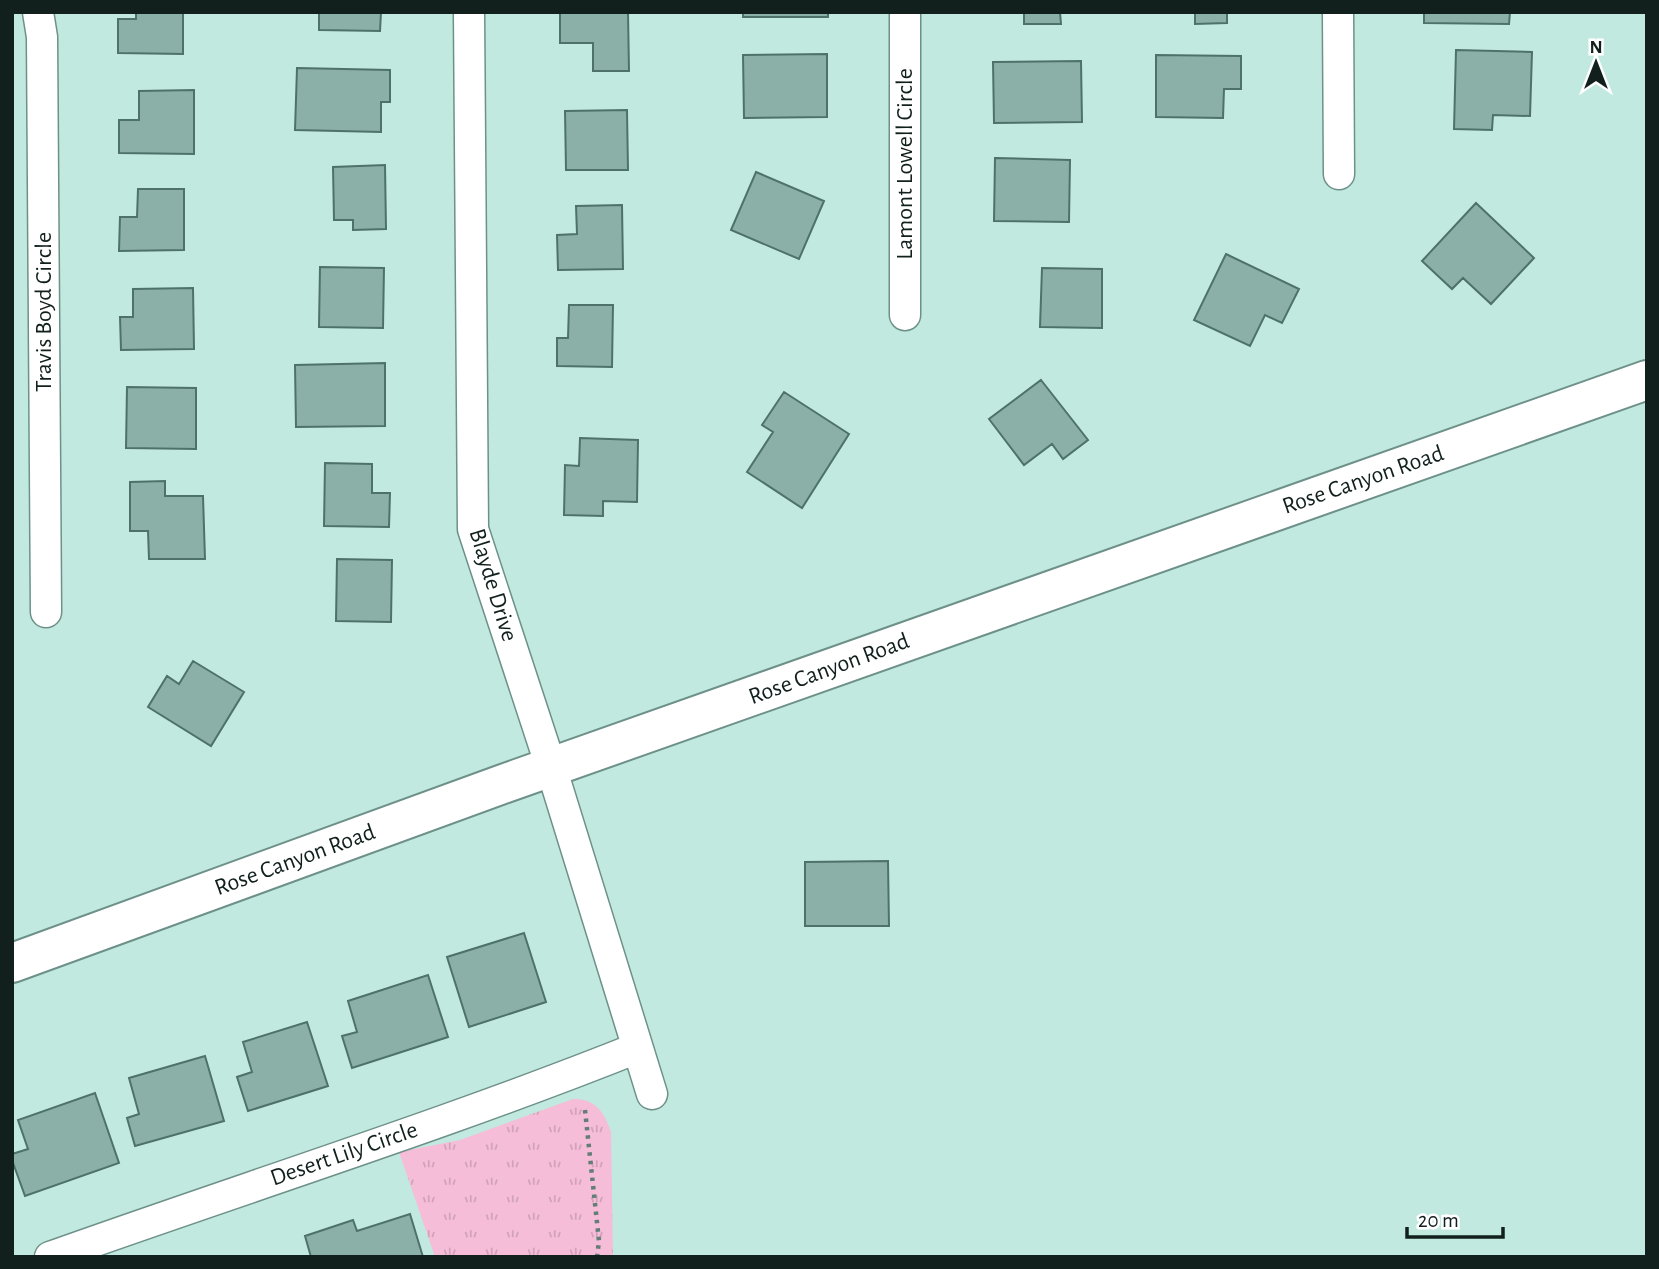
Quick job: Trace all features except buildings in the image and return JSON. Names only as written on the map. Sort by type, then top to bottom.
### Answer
[{"type":"street","name":"Travis Boyd Circle","points":[[38,12],[42,37],[46,612]]},
{"type":"street","name":"Blayde Drive","points":[[469,12],[473,528],[551,767],[652,1094]]},
{"type":"street","name":"Lamont Lowell Circle","points":[[905,12],[905,315]]},
{"type":"street","points":[[1338,12],[1339,174]]},
{"type":"street","name":"Rose Canyon Road","points":[[12,963],[551,767],[1647,380]]},
{"type":"street","name":"Desert Lily Circle","points":[[50,1257],[529,1091],[637,1048]]},
{"type":"path","points":[[584,1110],[599,1241],[597,1257]]},
{"type":"green space","points":[[573,1099],[587,1101],[598,1108],[611,1132],[613,1257],[435,1257],[399,1152],[460,1140]]}]
